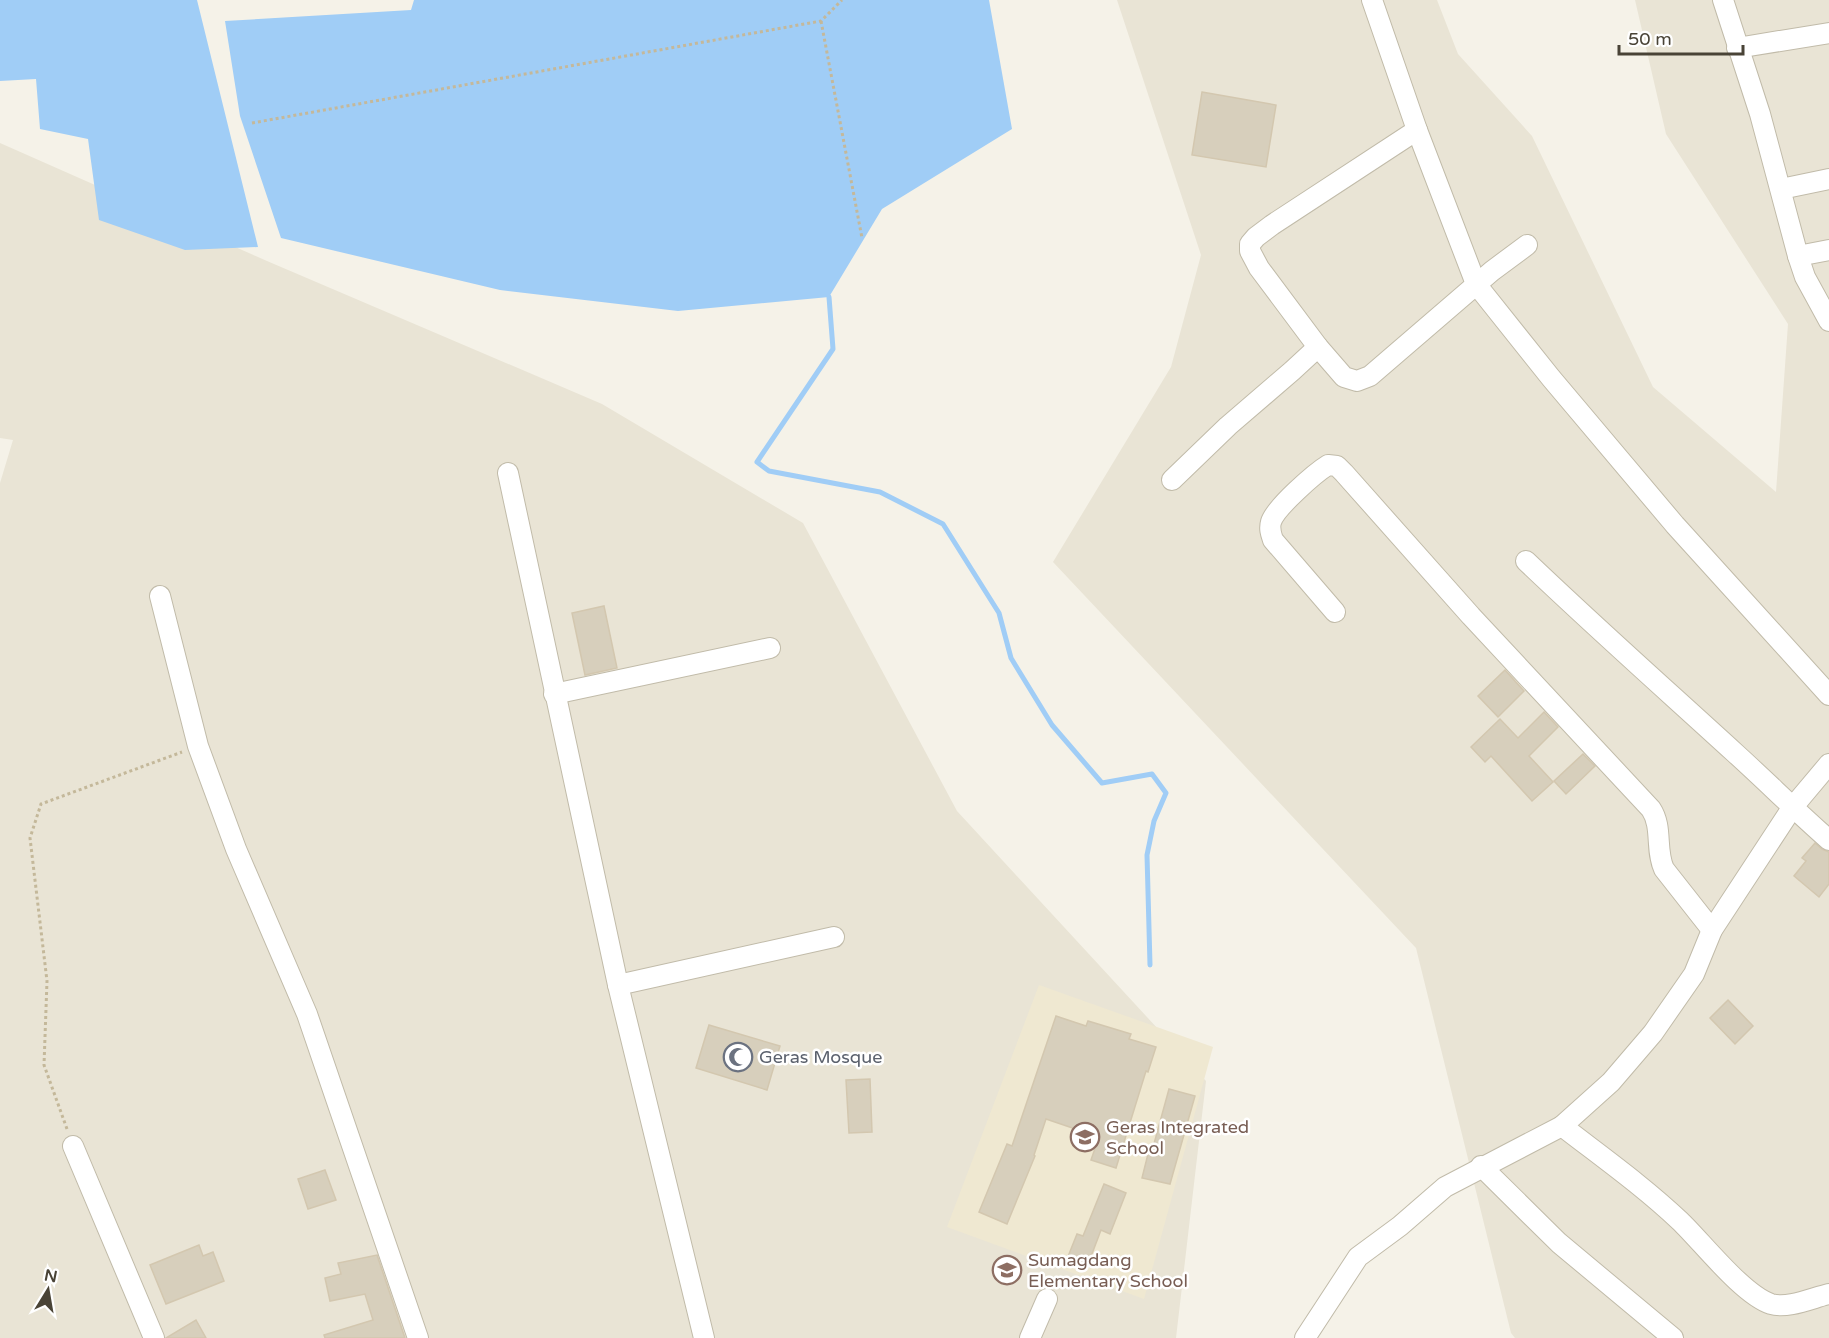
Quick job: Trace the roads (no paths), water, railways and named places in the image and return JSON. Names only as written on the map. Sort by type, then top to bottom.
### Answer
[{"type":"street","points":[[1372,0],[1417,130],[1476,284],[1551,378],[1675,525],[1829,695]]},
{"type":"street","points":[[1723,0],[1760,114],[1798,256],[1805,277],[1829,321]]},
{"type":"street","points":[[1737,48],[1829,33]]},
{"type":"street","points":[[1417,130],[1272,225],[1250,244],[1250,251],[1259,268],[1344,377],[1357,381],[1364,379],[1476,284],[1527,245]]},
{"type":"street","points":[[1781,189],[1829,179]]},
{"type":"street","points":[[1798,256],[1829,250]]},
{"type":"street","points":[[1173,480],[1228,426],[1318,346]]},
{"type":"street","points":[[1335,612],[1274,540],[1270,531],[1271,521],[1279,509],[1328,465],[1337,466],[1344,472],[1471,616],[1651,809],[1658,822],[1659,858],[1664,869],[1712,930]]},
{"type":"street","points":[[508,473],[618,985],[704,1338]]},
{"type":"street","points":[[1527,561],[1644,672],[1829,840]]},
{"type":"street","points":[[160,596],[198,746],[236,849],[307,1014],[418,1338]]},
{"type":"street","points":[[554,694],[770,648]]},
{"type":"street","points":[[1305,1338],[1358,1257],[1400,1226],[1445,1187],[1481,1166],[1562,1126],[1611,1082],[1653,1033],[1694,974],[1712,930],[1792,808],[1826,771]]},
{"type":"street","points":[[618,985],[834,937]]},
{"type":"street","points":[[1562,1126],[1642,1188],[1753,1294],[1779,1306],[1829,1294]]},
{"type":"street","points":[[74,1146],[154,1338]]},
{"type":"street","points":[[1481,1166],[1559,1243],[1672,1338]]},
{"type":"street","points":[[1030,1338],[1047,1299]]},
{"type":"water","points":[[0,0],[197,0],[258,247],[185,250],[99,220],[88,139],[40,129],[36,79],[0,81]]},
{"type":"water","points":[[414,0],[989,0],[1012,129],[882,209],[829,297],[678,311],[500,290],[281,238],[240,116],[225,21],[411,10]]},
{"type":"waterway","points":[[829,297],[833,349],[757,462],[769,471],[880,492],[943,524],[999,613],[1011,658],[1052,725],[1102,783],[1152,774],[1166,793],[1154,821],[1147,855],[1150,965]]},
{"type":"place","name":"Geras Mosque","points":[[738,1057]]},
{"type":"place","name":"Geras Integrated School","points":[[1085,1137]]},
{"type":"place","name":"Sumagdang Elementary School","points":[[1007,1270]]}]
